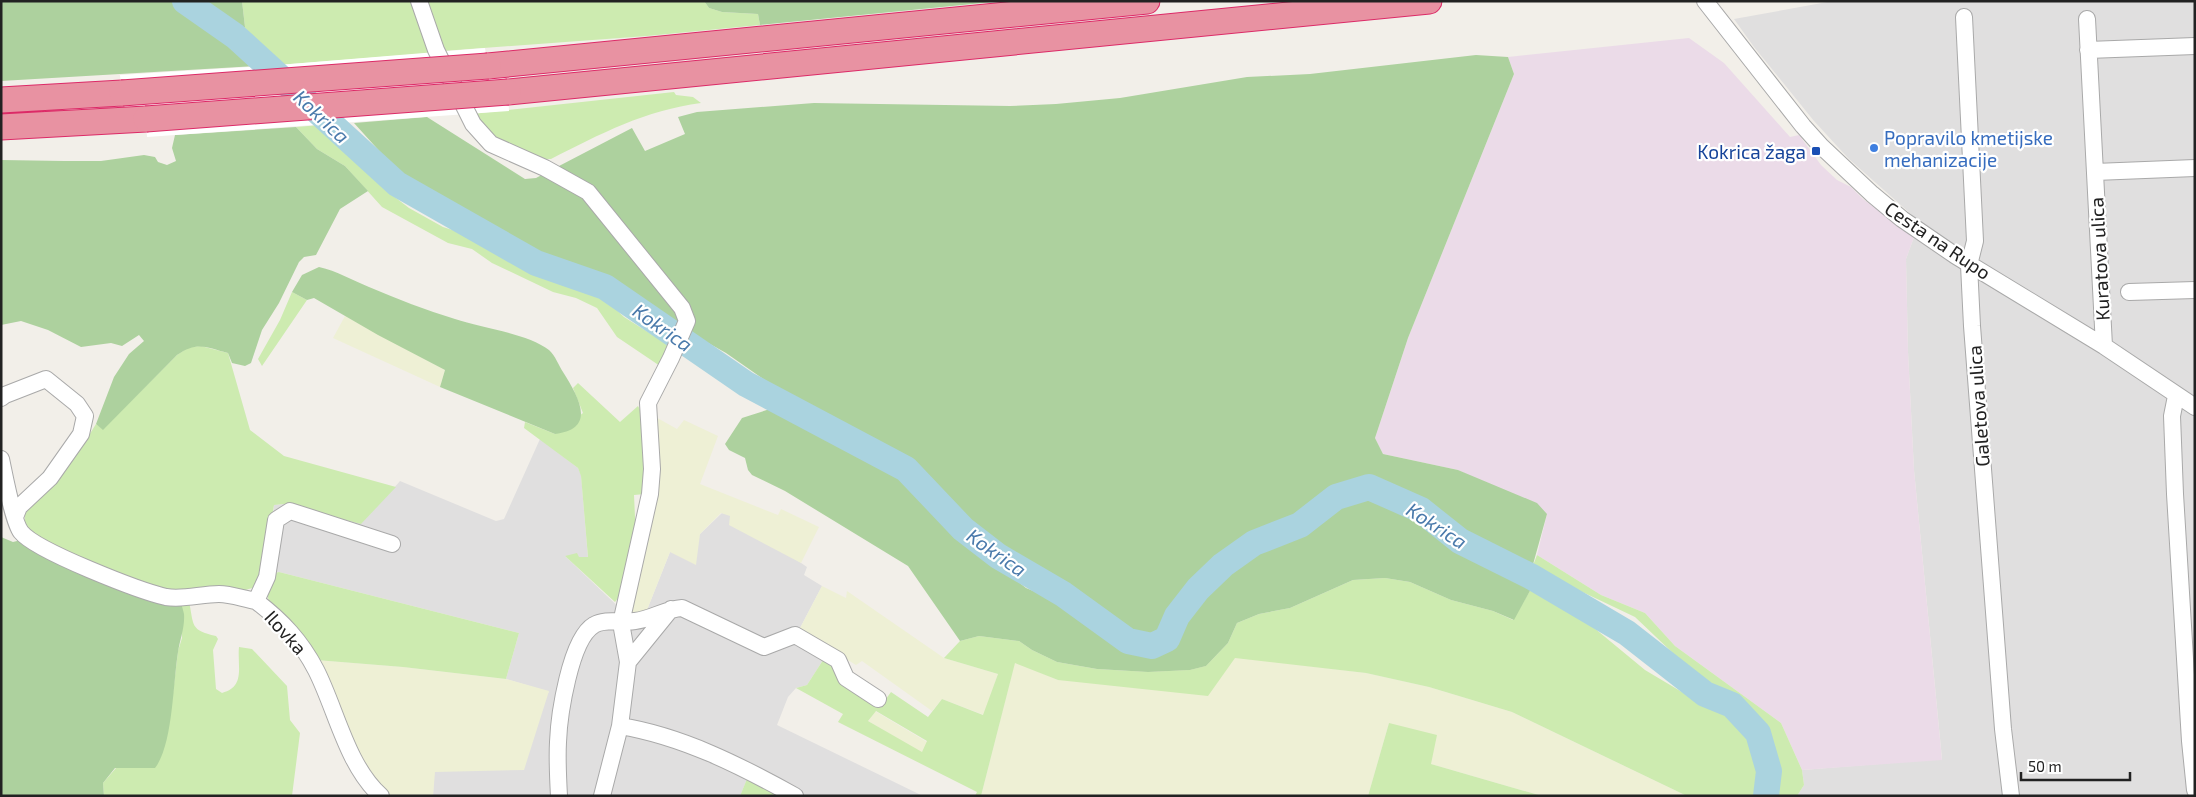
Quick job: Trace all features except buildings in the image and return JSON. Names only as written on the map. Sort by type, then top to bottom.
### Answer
[{"type":"highway","points":[[1,100],[488,66],[1147,1]]},
{"type":"highway","points":[[1,127],[146,119],[508,92],[1429,1]]},
{"type":"street","points":[[419,1],[436,50],[473,124],[491,144],[545,168],[588,192],[682,308],[687,321],[648,403],[652,469],[650,494],[621,623],[628,662],[620,726],[602,796]]},
{"type":"street","name":"Cesta na Rupo","points":[[1705,1],[1788,108],[1821,146],[1872,194],[1902,219],[1969,265],[2023,295],[2195,407]]},
{"type":"street","name":"Galetova ulica","points":[[1964,17],[1975,241],[1969,265],[2003,729],[2011,796]]},
{"type":"street","name":"Kuratova ulica","points":[[2087,19],[2104,346]]},
{"type":"street","points":[[2088,50],[2195,46]]},
{"type":"street","name":"Kuratova ulica","points":[[2095,172],[2195,168]]},
{"type":"street","name":"Kuratova ulica","points":[[2129,292],[2195,290]]},
{"type":"street","points":[[1,398],[46,379],[78,404],[85,416],[81,434],[50,478],[19,507],[15,517]]},
{"type":"street","points":[[2176,396],[2172,416],[2174,494],[2190,741],[2195,790]]},
{"type":"street","points":[[1,459],[8,492],[20,531],[41,547],[138,589],[166,597],[187,599],[220,594],[256,601]]},
{"type":"street","name":"Ilovka","points":[[381,796],[353,756],[317,671],[300,642],[282,622],[256,601],[267,577],[276,520],[290,511],[392,544]]},
{"type":"street","points":[[559,796],[558,742],[566,683],[582,637],[594,625],[607,621],[621,623],[638,621],[671,609],[682,608],[764,647],[795,635],[838,660],[846,678],[878,699]]},
{"type":"street","points":[[628,662],[671,609]]},
{"type":"street","points":[[620,726],[638,729],[733,764],[795,796]]},
{"type":"shaded area","points":[[1833,1],[2195,1],[2195,796],[1797,796],[1804,785],[1802,770],[1942,759],[1914,470],[1908,352],[1906,259],[1914,237],[1912,215],[1849,159],[1814,121],[1754,47],[1734,19]]},
{"type":"shaded area","points":[[1689,38],[1724,63],[1790,137],[1799,135],[1821,165],[1837,180],[1851,187],[1863,199],[1914,237],[1906,259],[1908,352],[1914,470],[1942,760],[1802,770],[1781,723],[1675,646],[1645,613],[1601,595],[1537,555],[1547,514],[1458,470],[1383,454],[1375,438],[1408,338],[1514,74],[1508,57]]},
{"type":"shaded area","points":[[540,439],[578,468],[581,475],[588,558],[565,556],[628,616],[645,615],[670,552],[700,534],[722,513],[730,515],[807,567],[804,575],[822,586],[799,630],[825,657],[807,685],[796,688],[788,697],[777,725],[923,796],[788,796],[749,774],[740,796],[433,796],[434,772],[549,692],[506,679],[519,633],[279,572],[271,574],[271,528],[274,505],[284,504],[297,508],[388,495],[400,481],[496,521],[504,519]]},
{"type":"green space","points":[[1,1],[179,1],[199,15],[256,66],[1,81]]},
{"type":"green space","points":[[196,1],[242,1],[245,27],[240,32]]},
{"type":"green space","points":[[242,1],[411,1],[431,53],[278,65],[240,32],[245,27]]},
{"type":"green space","points":[[426,1],[704,1],[709,8],[722,12],[758,14],[760,25],[647,36],[443,51]]},
{"type":"green space","points":[[704,1],[1003,1],[760,25],[758,14],[722,12],[709,8]]},
{"type":"green space","points":[[1476,55],[1508,57],[1514,74],[1408,338],[1375,438],[1383,454],[1458,470],[1537,503],[1547,514],[1532,568],[1496,556],[1458,533],[1413,500],[1389,488],[1366,482],[1356,483],[1336,490],[1294,518],[1251,536],[1224,555],[1200,578],[1180,605],[1164,633],[1156,637],[1132,636],[1030,561],[1005,550],[981,534],[905,458],[785,394],[726,353],[669,321],[626,290],[599,275],[547,257],[511,235],[430,193],[401,175],[354,123],[427,117],[525,179],[536,178],[632,128],[645,151],[685,134],[678,117],[697,112],[814,103],[1010,106],[1056,104],[1120,98],[1247,77],[1310,74]]},
{"type":"green space","points":[[674,92],[676,95],[693,97],[701,103],[681,106],[642,117],[605,132],[551,159],[540,159],[495,140],[472,114]]},
{"type":"green space","points":[[320,125],[383,188],[409,208],[443,227],[471,236],[495,248],[511,260],[535,271],[591,290],[603,297],[624,317],[670,346],[660,366],[617,337],[597,308],[576,298],[553,292],[492,263],[472,249],[448,243],[382,207],[345,166],[317,149],[296,127]]},
{"type":"green space","points":[[296,127],[317,149],[345,166],[368,191],[340,209],[316,255],[304,257],[299,262],[279,303],[262,330],[251,363],[245,366],[232,363],[228,353],[207,347],[190,348],[177,355],[103,430],[96,424],[114,377],[129,354],[144,341],[139,335],[122,346],[111,343],[81,347],[48,330],[21,321],[1,325],[1,160],[101,161],[144,155],[155,157],[158,162],[167,165],[176,161],[172,148],[175,135]]},
{"type":"green space","points":[[319,267],[433,312],[516,335],[540,344],[553,355],[574,391],[581,410],[580,419],[576,426],[568,431],[555,434],[440,387],[445,370],[378,335],[314,298],[307,300],[292,292],[302,275]]},
{"type":"green space","points":[[292,292],[307,300],[262,366],[258,359],[280,320]]},
{"type":"green space","points":[[345,316],[445,370],[440,387],[333,338]]},
{"type":"green space","points":[[201,346],[228,353],[250,430],[284,456],[396,487],[361,524],[284,504],[274,505],[262,574],[256,587],[238,592],[168,593],[37,540],[26,525],[26,510],[62,474],[96,424],[103,429],[177,355],[189,347]]},
{"type":"green space","points":[[578,383],[620,422],[638,406],[644,417],[645,494],[634,495],[636,539],[622,593],[615,602],[565,556],[577,553],[579,557],[588,557],[581,476],[578,468],[524,428],[525,422],[555,434],[583,413],[573,388]]},
{"type":"green space","points":[[773,408],[903,477],[930,503],[955,535],[976,548],[1026,588],[1063,603],[1086,624],[1112,642],[1137,649],[1156,651],[1169,646],[1181,632],[1186,614],[1208,584],[1227,568],[1255,552],[1322,521],[1340,504],[1369,493],[1419,515],[1466,555],[1531,589],[1514,620],[1493,611],[1451,600],[1410,582],[1385,578],[1353,580],[1290,608],[1259,614],[1237,623],[1228,643],[1206,666],[1190,670],[1148,672],[1097,669],[1057,662],[1032,650],[1019,641],[979,636],[960,641],[908,566],[785,491],[752,475],[748,470],[745,458],[729,450],[725,444],[742,418]]},
{"type":"green space","points":[[652,415],[677,429],[684,420],[718,436],[700,484],[778,515],[781,509],[819,527],[801,563],[729,525],[730,516],[721,513],[700,534],[696,565],[670,552],[645,615],[628,616]]},
{"type":"green space","points":[[1,537],[13,542],[21,540],[181,603],[184,624],[178,652],[169,729],[161,758],[155,768],[115,768],[103,783],[104,796],[1,796]]},
{"type":"green space","points":[[1537,555],[1601,595],[1645,613],[1675,646],[1781,723],[1802,770],[1804,785],[1797,796],[1772,796],[1775,765],[1768,730],[1731,694],[1696,675],[1635,617],[1532,568]]},
{"type":"green space","points":[[279,572],[519,633],[506,679],[403,667],[316,660],[271,608],[266,591],[271,574]]},
{"type":"green space","points":[[1385,578],[1410,582],[1451,600],[1493,611],[1513,620],[1531,589],[1576,613],[1645,670],[1707,707],[1729,715],[1739,724],[1755,749],[1763,777],[1762,796],[1687,796],[1512,712],[1429,687],[1366,673],[1235,658],[1208,696],[1058,680],[1015,663],[981,796],[975,796],[977,792],[838,722],[843,714],[796,688],[807,685],[825,657],[833,664],[839,677],[880,707],[891,692],[928,717],[942,699],[983,715],[998,674],[944,658],[960,641],[979,636],[1019,641],[1032,650],[1057,662],[1097,669],[1148,672],[1190,670],[1206,666],[1228,643],[1237,623],[1259,614],[1290,608],[1353,580]],"holes":[[[876,711],[927,741],[922,752],[868,721]]]},
{"type":"green space","points":[[822,586],[846,598],[847,591],[944,658],[998,674],[984,715],[942,699],[932,711],[862,661],[856,665],[799,630]]},
{"type":"green space","points":[[189,601],[193,621],[197,629],[216,636],[218,639],[213,650],[216,689],[222,693],[230,690],[237,681],[239,675],[239,647],[252,649],[287,686],[290,720],[300,733],[292,796],[104,796],[103,783],[116,768],[154,768],[167,731],[172,701],[178,651],[182,638],[181,603]]},
{"type":"green space","points":[[1235,657],[1366,673],[1429,687],[1512,712],[1687,796],[1542,796],[1431,764],[1389,723],[1368,796],[981,796],[1015,662],[1058,680]]},
{"type":"green space","points":[[316,660],[403,667],[506,679],[549,691],[524,770],[435,772],[433,796],[390,796],[362,761]]},
{"type":"green space","points":[[875,711],[927,742],[922,753],[868,721]]},
{"type":"green space","points":[[1389,723],[1437,735],[1431,764],[1542,796],[1368,796]]},
{"type":"green space","points":[[749,774],[788,796],[740,796]]},
{"type":"pier","points":[[485,48],[489,75],[507,73],[509,111],[147,137],[145,108],[124,110],[120,75],[278,65]]},
{"type":"waterway","name":"Kokrica","points":[[185,1],[235,36],[397,184],[536,263],[605,287],[746,384],[906,469],[963,529],[998,556],[1063,594],[1128,641],[1152,646],[1167,639],[1177,616],[1198,589],[1223,565],[1254,543],[1300,525],[1336,497],[1369,487],[1421,510],[1460,541],[1532,577],[1627,633],[1705,694],[1732,705],[1758,733],[1769,771],[1766,796]]},
{"type":"place","name":"Popravilo kmetijske mehanizacije","points":[[1874,148]]},
{"type":"place","name":"Kokrica žaga","points":[[1816,151]]}]
